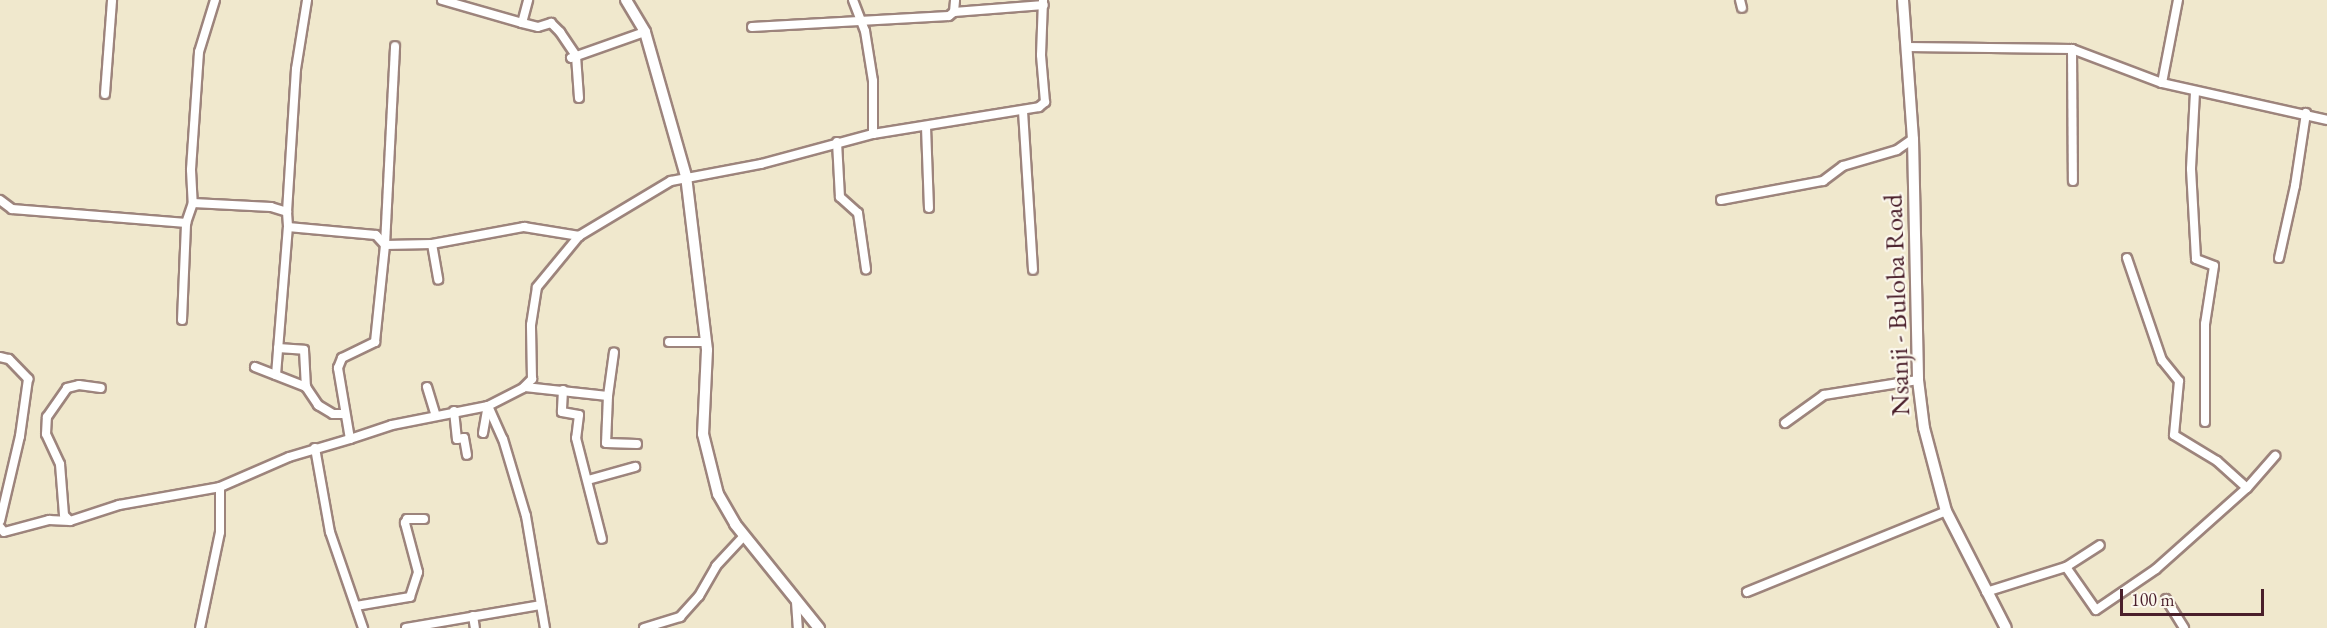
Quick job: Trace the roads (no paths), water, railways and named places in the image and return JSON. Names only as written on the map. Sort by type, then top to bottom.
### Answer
[{"type":"main road","points":[[626,0],[645,32],[687,176],[706,342],[703,434],[718,494],[744,536],[819,628]]},
{"type":"main road","name":"Nsanji - Buloba Road","points":[[1903,0],[1913,139],[1918,380],[1924,428],[1946,511],[2006,628]]},
{"type":"street","points":[[105,94],[112,0]]},
{"type":"street","points":[[182,320],[186,223],[193,203],[191,170],[200,52],[215,0]]},
{"type":"street","points":[[276,375],[288,227],[296,69],[307,0]]},
{"type":"street","points":[[442,0],[538,27],[551,23],[574,57],[579,98]]},
{"type":"street","points":[[522,23],[528,0]]},
{"type":"street","points":[[853,0],[873,81],[873,134]]},
{"type":"street","points":[[954,12],[955,0]]},
{"type":"street","points":[[2162,83],[2175,32],[2178,0]]},
{"type":"street","points":[[0,527],[4,532],[49,520],[70,521],[119,505],[220,487],[315,448],[453,411],[488,406],[525,387],[532,378],[530,341],[537,287],[579,236],[671,181],[687,176],[761,164],[873,134],[926,128],[1023,111],[1045,102],[1041,55],[1044,3],[954,12],[949,16],[752,27]]},
{"type":"street","points":[[574,57],[645,32]]},
{"type":"street","points":[[350,439],[338,368],[342,358],[375,342],[386,244],[395,46]]},
{"type":"street","points":[[1907,47],[2072,49],[2162,83],[2194,92],[2306,113],[2327,120]]},
{"type":"street","points":[[2072,49],[2073,181]]},
{"type":"street","points":[[2194,92],[2191,169],[2196,259],[2214,266],[2205,324],[2205,422]]},
{"type":"street","points":[[1023,111],[1033,270]]},
{"type":"street","points":[[2279,258],[2295,186],[2306,113]]},
{"type":"street","points":[[926,128],[929,208]]},
{"type":"street","points":[[1721,200],[1823,181],[1843,166],[1897,150],[1913,139]]},
{"type":"street","points":[[837,142],[840,196],[858,213],[866,269]]},
{"type":"street","points":[[0,200],[12,209],[186,223]]},
{"type":"street","points":[[193,203],[255,205],[287,212]]},
{"type":"street","points":[[288,227],[376,235],[386,244],[432,244],[524,227],[579,236]]},
{"type":"street","points":[[432,244],[438,279]]},
{"type":"street","points":[[2127,258],[2154,339],[2163,360],[2179,381],[2174,435],[2217,461],[2247,488]]},
{"type":"street","points":[[669,342],[706,342]]},
{"type":"street","points":[[278,348],[304,350],[306,387],[318,405],[333,414],[344,414]]},
{"type":"street","points":[[614,352],[608,396],[606,443],[637,444]]},
{"type":"street","points":[[0,357],[9,359],[28,380],[20,436],[0,521]]},
{"type":"street","points":[[255,367],[306,387]]},
{"type":"street","points":[[1785,423],[1824,395],[1918,380]]},
{"type":"street","points":[[70,521],[64,515],[60,464],[46,434],[46,417],[68,388],[79,385],[102,388]]},
{"type":"street","points":[[427,387],[436,416]]},
{"type":"street","points":[[525,387],[584,393],[584,396],[608,396]]},
{"type":"street","points":[[563,390],[562,412],[579,415],[576,438],[602,539]]},
{"type":"street","points":[[483,433],[488,406]]},
{"type":"street","points":[[488,406],[503,439],[526,516],[545,628]]},
{"type":"street","points":[[453,411],[458,439],[464,438],[466,455]]},
{"type":"street","points":[[315,448],[330,532],[363,628]]},
{"type":"street","points":[[2066,567],[2096,610],[2156,569],[2247,488],[2275,456]]},
{"type":"street","points":[[588,480],[635,467]]},
{"type":"street","points":[[200,628],[219,532],[220,487]]},
{"type":"street","points":[[1747,592],[1946,511]]},
{"type":"street","points":[[356,606],[410,597],[418,572],[405,523],[407,519],[424,519]]},
{"type":"street","points":[[644,628],[680,616],[699,596],[716,566],[744,536]]},
{"type":"street","points":[[1986,592],[2066,567],[2100,545]]},
{"type":"street","points":[[2166,599],[2184,628]]},
{"type":"street","points":[[796,602],[798,628]]},
{"type":"street","points":[[406,628],[540,605]]},
{"type":"street","points":[[473,616],[475,628]]}]
